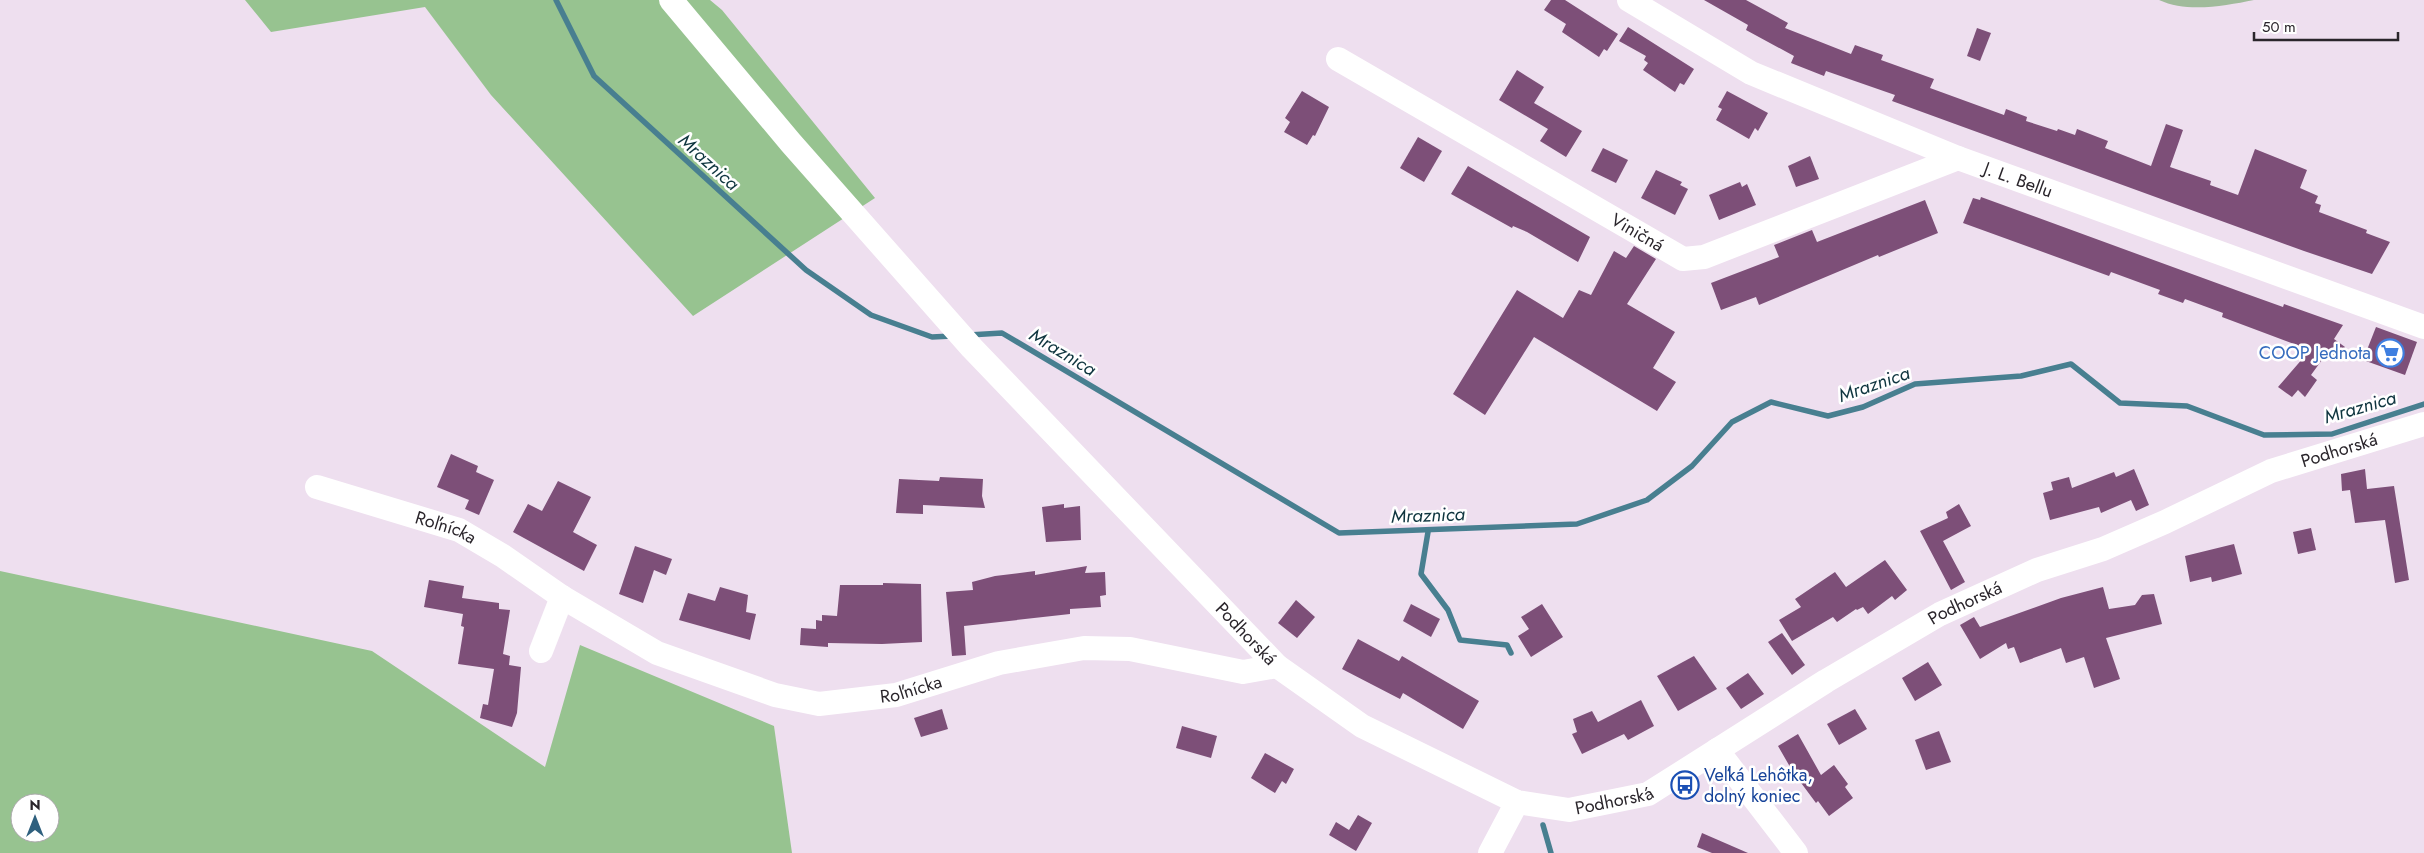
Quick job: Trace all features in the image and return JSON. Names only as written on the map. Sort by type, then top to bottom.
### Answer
[{"type":"street","name":"Podhorská","points":[[671,0],[791,143],[972,348],[1277,666],[1362,726],[1517,802],[1569,810],[1648,794],[1826,681],[1940,614],[2037,570],[2121,541],[2271,471],[2424,424]]},
{"type":"street","name":"J. L. Bellu","points":[[1628,0],[1751,72],[1958,158],[2424,327]]},
{"type":"street","name":"Viničná","points":[[1338,59],[1683,259],[1704,257],[1958,158]]},
{"type":"street","name":"Roľnícka","points":[[317,487],[459,530],[503,556],[562,597],[657,653],[775,695],[819,704],[896,695],[999,663],[1084,648],[1130,649],[1243,672],[1277,666]]},
{"type":"street","points":[[541,651],[562,597]]},
{"type":"street","points":[[1716,750],[1796,853]]},
{"type":"street","points":[[1490,853],[1517,802]]},
{"type":"green space","points":[[245,0],[710,0],[722,10],[875,198],[693,316],[491,95],[425,7],[271,32]]},
{"type":"green space","points":[[2159,0],[2254,0],[2218,6],[2193,7],[2170,4]]},
{"type":"green space","points":[[0,571],[372,651],[545,767],[580,645],[774,726],[792,853],[0,853]]},
{"type":"building","points":[[1551,0],[1565,0],[1618,34],[1607,51],[1604,49],[1599,57],[1562,32],[1566,24],[1544,10]]},
{"type":"building","points":[[1704,0],[1746,0],[1788,23],[1785,28],[1851,54],[1855,45],[1883,55],[1881,60],[1934,79],[1930,88],[2004,115],[2006,109],[2027,117],[2026,121],[2057,131],[2058,129],[2075,135],[2077,129],[2108,141],[2105,148],[2151,166],[2166,124],[2183,130],[2170,167],[2211,181],[2210,185],[2238,195],[2255,149],[2307,170],[2300,188],[2318,196],[2315,203],[2321,205],[2319,212],[2367,230],[2366,233],[2390,242],[2372,274],[2304,251],[1892,101],[1895,95],[1826,71],[1824,76],[1791,63],[1794,56],[1746,30],[1748,25]]},
{"type":"building","points":[[1628,27],[1694,69],[1684,85],[1680,83],[1675,92],[1643,70],[1648,63],[1644,60],[1646,56],[1619,41]]},
{"type":"building","points":[[1977,28],[1991,33],[1980,61],[1967,56]]},
{"type":"building","points":[[1517,70],[1544,87],[1534,103],[1582,131],[1566,157],[1540,141],[1548,129],[1499,100]]},
{"type":"building","points":[[1302,91],[1329,107],[1315,136],[1313,135],[1307,145],[1284,132],[1290,122],[1285,118]]},
{"type":"building","points":[[1727,91],[1768,113],[1758,131],[1755,128],[1749,139],[1716,120],[1722,109],[1718,107]]},
{"type":"building","points":[[1418,137],[1442,151],[1424,182],[1400,168]]},
{"type":"building","points":[[1603,148],[1628,160],[1616,183],[1591,171]]},
{"type":"building","points":[[1810,156],[1819,179],[1796,187],[1788,166]]},
{"type":"building","points":[[1468,166],[1590,237],[1578,262],[1527,232],[1513,226],[1512,228],[1451,194]]},
{"type":"building","points":[[1656,170],[1682,182],[1680,185],[1688,189],[1675,215],[1641,198]]},
{"type":"building","points":[[1740,182],[1742,187],[1747,184],[1756,205],[1719,220],[1709,195]]},
{"type":"building","points":[[1981,197],[2283,307],[2284,304],[2343,325],[2334,339],[2345,347],[2337,358],[2327,353],[2311,375],[2317,380],[2305,397],[2298,390],[2292,397],[2278,387],[2310,350],[2222,317],[2223,313],[2185,299],[2183,303],[2158,294],[2160,290],[2111,272],[2109,276],[1963,223],[1973,198],[1980,200]]},
{"type":"building","points":[[1925,200],[1938,233],[1879,257],[1878,255],[1759,305],[1756,297],[1721,310],[1711,283],[1779,257],[1774,245],[1812,230],[1817,242]]},
{"type":"building","points":[[1634,246],[1656,259],[1627,304],[1675,332],[1653,368],[1676,382],[1657,411],[1534,337],[1485,415],[1453,394],[1517,290],[1563,318],[1579,290],[1591,295],[1614,251],[1626,258]]},
{"type":"building","points":[[2376,327],[2417,342],[2405,375],[2363,360]]},
{"type":"building","points":[[451,454],[478,466],[476,472],[494,480],[479,515],[465,509],[469,500],[437,487]]},
{"type":"building","points":[[2134,469],[2149,505],[2136,511],[2131,500],[2101,513],[2099,507],[2050,520],[2043,493],[2053,490],[2051,482],[2069,477],[2072,488],[2114,472],[2116,477]]},
{"type":"building","points":[[2365,469],[2367,489],[2394,486],[2409,580],[2395,583],[2385,520],[2355,523],[2350,490],[2342,491],[2341,474]]},
{"type":"building","points":[[940,477],[983,479],[982,496],[985,508],[923,505],[923,514],[896,513],[899,479],[939,481]]},
{"type":"building","points":[[558,481],[591,497],[573,532],[597,545],[584,571],[513,532],[528,504],[542,511]]},
{"type":"building","points":[[1064,504],[1064,508],[1080,506],[1081,540],[1046,542],[1042,507]]},
{"type":"building","points":[[1959,504],[1971,526],[1943,541],[1965,582],[1951,590],[1920,531],[1948,518],[1946,512]]},
{"type":"building","points":[[2311,528],[2316,550],[2298,554],[2293,532]]},
{"type":"building","points":[[2234,544],[2242,574],[2212,582],[2211,577],[2190,582],[2185,556]]},
{"type":"building","points":[[635,546],[672,559],[666,575],[654,570],[643,603],[619,594]]},
{"type":"building","points":[[1885,560],[1907,590],[1895,600],[1892,596],[1868,614],[1863,607],[1856,609],[1837,622],[1833,617],[1792,641],[1779,620],[1801,607],[1795,599],[1835,572],[1846,587]]},
{"type":"building","points":[[1087,566],[1085,573],[1105,572],[1106,595],[1100,596],[1101,607],[1070,609],[1070,614],[964,626],[966,655],[952,656],[946,592],[973,590],[972,582],[995,576],[1035,571],[1035,575]]},
{"type":"building","points":[[429,580],[464,586],[462,598],[499,603],[499,609],[510,610],[503,654],[510,656],[509,665],[521,667],[517,713],[512,727],[480,718],[483,704],[488,705],[494,669],[458,664],[464,627],[461,626],[463,614],[424,607]]},
{"type":"building","points":[[883,583],[921,584],[922,642],[882,644],[828,643],[828,647],[800,645],[801,628],[816,629],[816,620],[822,621],[822,615],[837,616],[840,585],[883,585]]},
{"type":"building","points":[[720,587],[748,595],[746,612],[756,614],[750,640],[679,620],[688,593],[715,601]]},
{"type":"building","points":[[2103,587],[2109,609],[2135,605],[2142,595],[2154,594],[2162,624],[2106,638],[2120,679],[2094,688],[2084,657],[2066,663],[2061,648],[2020,663],[2014,647],[2008,649],[2006,643],[1980,659],[1960,625],[1974,617],[1980,627],[2061,598]]},
{"type":"building","points":[[1296,600],[1315,617],[1297,638],[1278,623]]},
{"type":"building","points":[[1411,604],[1440,619],[1431,637],[1403,621]]},
{"type":"building","points":[[1542,604],[1563,637],[1531,657],[1518,636],[1529,629],[1521,617]]},
{"type":"building","points":[[1782,633],[1805,665],[1792,675],[1768,642]]},
{"type":"building","points":[[1358,639],[1399,661],[1402,656],[1479,701],[1463,729],[1403,693],[1400,699],[1342,669]]},
{"type":"building","points":[[1694,656],[1717,689],[1678,711],[1657,676]]},
{"type":"building","points":[[1928,662],[1942,685],[1915,701],[1902,678]]},
{"type":"building","points":[[1748,673],[1764,694],[1741,709],[1726,688]]},
{"type":"building","points":[[1641,700],[1654,726],[1628,740],[1624,734],[1582,754],[1572,734],[1577,732],[1573,719],[1592,711],[1598,722]]},
{"type":"building","points":[[942,709],[948,729],[921,737],[914,718]]},
{"type":"building","points":[[1855,709],[1867,729],[1839,745],[1827,724]]},
{"type":"building","points":[[1182,726],[1217,736],[1211,758],[1176,748]]},
{"type":"building","points":[[1939,731],[1951,762],[1926,770],[1915,740]]},
{"type":"building","points":[[1798,734],[1821,775],[1834,765],[1848,784],[1845,787],[1853,798],[1829,816],[1818,801],[1816,803],[1793,772],[1778,746]]},
{"type":"building","points":[[1265,753],[1294,769],[1286,784],[1282,781],[1275,793],[1251,778]]},
{"type":"building","points":[[1358,815],[1372,823],[1356,851],[1329,835],[1336,822],[1349,830]]},
{"type":"building","points":[[1702,833],[1748,853],[1712,853],[1697,847]]},
{"type":"waterway","name":"Mraznica","points":[[556,0],[594,76],[806,270],[871,315],[932,337],[952,336]]},
{"type":"waterway","name":"Mraznica","points":[[969,335],[1002,333],[1339,533],[1577,524],[1647,500],[1692,466],[1732,422],[1771,402],[1828,416],[1863,407],[1915,384],[2021,376],[2071,364],[2120,403],[2187,406],[2264,435],[2332,434],[2424,404]]},
{"type":"waterway","points":[[1428,532],[1421,574],[1448,610],[1460,640],[1507,645],[1511,653]]},
{"type":"waterway","points":[[1543,825],[1551,853]]},
{"type":"place","name":"COOP Jednota","points":[[2390,353]]},
{"type":"place","name":"Veľká Lehôtka, dolný koniec","points":[[1685,785]]}]
